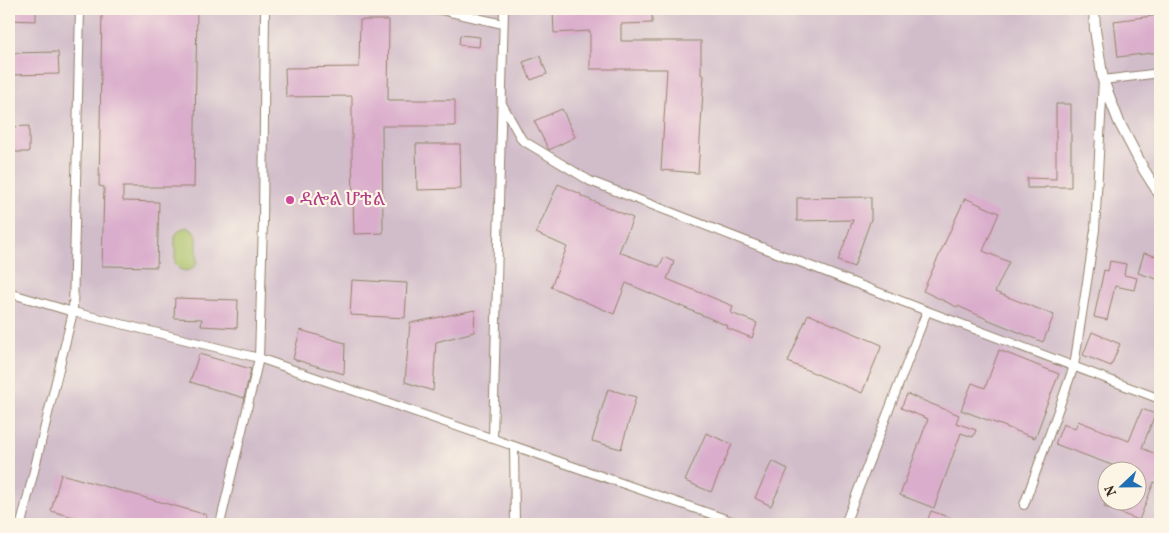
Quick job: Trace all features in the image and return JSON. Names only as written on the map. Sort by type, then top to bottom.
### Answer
[{"type":"street","points":[[21,524],[73,312],[80,9]]},
{"type":"street","points":[[220,524],[259,358],[263,223],[265,9]]},
{"type":"street","points":[[437,9],[503,24]]},
{"type":"street","points":[[493,439],[504,9]]},
{"type":"street","points":[[1024,506],[1074,366],[1095,230],[1102,80],[1094,9]]},
{"type":"street","points":[[1102,80],[1160,73]]},
{"type":"street","points":[[1102,80],[1123,130],[1160,196]]},
{"type":"street","points":[[502,104],[522,140],[590,181],[1160,399]]},
{"type":"street","points":[[9,293],[73,312],[259,358],[740,524]]},
{"type":"street","points":[[845,524],[928,311]]},
{"type":"street","points":[[514,446],[514,524]]},
{"type":"shaded area","points":[[9,9],[1160,9],[1160,524],[9,524]]},
{"type":"green space","points":[[186,227],[193,230],[197,236],[197,263],[192,269],[186,271],[179,269],[175,263],[175,236],[179,230]]},
{"type":"building","points":[[9,9],[36,9],[36,21],[9,20]]},
{"type":"building","points":[[102,9],[197,9],[194,187],[123,187],[123,201],[159,202],[157,267],[102,266],[104,187],[99,186]]},
{"type":"building","points":[[553,9],[652,9],[652,23],[621,24],[621,41],[701,41],[701,75],[704,75],[698,173],[661,170],[667,69],[590,69],[590,31],[554,33]]},
{"type":"building","points":[[1160,15],[1160,52],[1118,57],[1114,21]]},
{"type":"building","points":[[360,20],[389,20],[388,100],[455,100],[455,126],[382,126],[383,233],[354,234],[352,96],[286,97],[285,68],[359,67]]},
{"type":"building","points":[[460,35],[480,37],[479,47],[459,45]]},
{"type":"building","points":[[58,52],[59,74],[9,75],[9,53]]},
{"type":"building","points":[[540,56],[547,74],[531,80],[523,62]]},
{"type":"building","points":[[1056,104],[1071,104],[1071,187],[1027,188],[1027,178],[1056,179]]},
{"type":"building","points":[[562,109],[575,137],[549,150],[534,121]]},
{"type":"building","points":[[29,126],[29,152],[9,152],[9,127]]},
{"type":"building","points":[[416,144],[460,144],[461,189],[417,190]]},
{"type":"building","points":[[558,184],[633,218],[619,252],[659,267],[664,257],[674,262],[667,279],[733,306],[731,313],[757,323],[752,338],[626,283],[614,314],[551,287],[567,247],[536,233]]},
{"type":"building","points":[[871,197],[871,219],[854,267],[838,261],[853,220],[797,221],[797,198]]},
{"type":"building","points":[[965,198],[999,213],[983,251],[1009,262],[995,292],[1054,315],[1043,342],[923,291]]},
{"type":"building","points":[[1144,253],[1160,257],[1160,280],[1138,273]]},
{"type":"building","points":[[1110,261],[1126,264],[1124,275],[1137,278],[1134,290],[1115,286],[1107,320],[1094,317],[1104,270],[1108,271]]},
{"type":"building","points":[[352,280],[407,283],[405,318],[350,315]]},
{"type":"building","points":[[175,298],[238,300],[237,328],[201,326],[202,319],[174,318]]},
{"type":"building","points":[[475,310],[474,332],[436,342],[433,391],[405,382],[410,323]]},
{"type":"building","points":[[808,314],[882,345],[862,393],[788,362]]},
{"type":"building","points":[[300,330],[345,343],[344,374],[293,359]]},
{"type":"building","points":[[1092,332],[1120,344],[1111,366],[1083,355]]},
{"type":"building","points":[[999,350],[1059,374],[1035,438],[961,410],[972,383],[985,388]]},
{"type":"building","points":[[199,354],[251,369],[244,398],[190,382]]},
{"type":"building","points":[[608,389],[636,397],[621,449],[592,441]]},
{"type":"building","points":[[907,394],[959,415],[956,423],[976,430],[973,437],[961,433],[934,508],[900,495],[928,419],[901,408]]},
{"type":"building","points":[[1142,409],[1155,414],[1142,448],[1160,456],[1160,485],[1154,482],[1146,502],[1146,460],[1098,460],[1055,444],[1063,424],[1075,429],[1078,421],[1129,441]]},
{"type":"building","points":[[706,433],[732,444],[711,492],[685,481]]},
{"type":"building","points":[[772,461],[788,469],[771,506],[755,498]]},
{"type":"building","points":[[61,474],[207,515],[204,524],[99,524],[51,511]]},
{"type":"building","points":[[1112,510],[1143,510],[1139,520]]},
{"type":"building","points":[[931,511],[966,523],[966,524],[926,524]]},
{"type":"place","name":"ዳሎል ሆቴል","points":[[290,200]]}]
